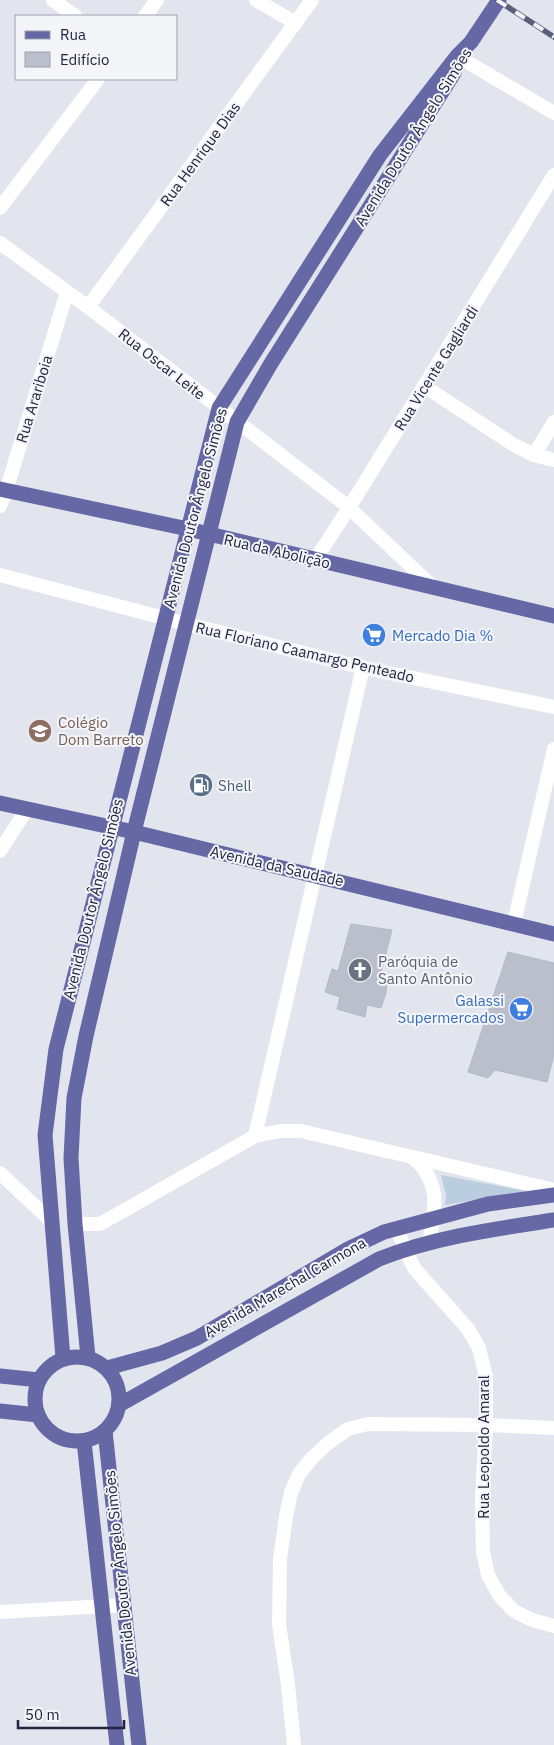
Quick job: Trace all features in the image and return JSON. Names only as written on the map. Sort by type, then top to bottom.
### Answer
[{"type":"main road","name":"Avenida Doutor Ângelo Simões","points":[[88,1356],[75,1224],[71,1158],[74,1098],[86,1036],[134,832],[237,422],[270,365],[460,58],[499,0]]},
{"type":"main road","name":"Avenida Doutor Ângelo Simões","points":[[63,1358],[45,1135],[56,1049],[219,408],[380,155],[460,58]]},
{"type":"main road","name":"Rua da Abolição","points":[[3,490],[188,529],[554,616]]},
{"type":"main road","name":"Avenida da Saudade","points":[[0,803],[134,832],[554,934]]},
{"type":"main road","name":"Avenida Marechal Carmona","points":[[107,1368],[162,1353],[189,1342],[365,1240],[397,1228],[488,1204],[554,1195]]},
{"type":"main road","name":"Avenida Marechal Carmona","points":[[119,1405],[379,1259],[405,1249],[429,1243],[488,1230],[554,1220]]},
{"type":"main road","points":[[88,1356],[107,1368],[115,1379],[119,1391],[119,1405],[116,1417],[105,1431],[84,1441],[71,1441],[58,1437],[48,1430],[38,1415],[35,1406],[35,1393],[39,1380],[46,1369],[63,1358],[88,1356]]},
{"type":"main road","points":[[0,1376],[39,1380]]},
{"type":"main road","points":[[0,1411],[38,1415]]},
{"type":"main road","name":"Avenida Doutor Ângelo Simões","points":[[105,1431],[139,1745]]},
{"type":"main road","name":"Avenida Doutor Ângelo Simões","points":[[84,1441],[117,1745]]},
{"type":"street","points":[[53,0],[74,15]]},
{"type":"street","points":[[146,15],[157,0]]},
{"type":"street","points":[[256,0],[296,23]]},
{"type":"street","name":"Rua Henrique Dias","points":[[88,307],[312,0]]},
{"type":"street","points":[[460,58],[554,113]]},
{"type":"street","points":[[0,208],[97,80]]},
{"type":"street","name":"Rua Vicente Gagliardi","points":[[315,560],[554,175]]},
{"type":"street","name":"Rua Oscar Leite","points":[[0,243],[88,307],[349,508],[433,588]]},
{"type":"street","name":"Rua Arariboia","points":[[0,506],[3,490],[67,292]]},
{"type":"street","points":[[424,386],[514,445],[534,455],[554,460]]},
{"type":"street","points":[[534,455],[554,422]]},
{"type":"street","name":"Rua Floriano Caamargo Penteado","points":[[0,575],[166,619],[362,667],[554,707]]},
{"type":"street","points":[[255,1136],[362,667]]},
{"type":"street","points":[[514,923],[554,749]]},
{"type":"street","points":[[0,850],[27,809]]},
{"type":"street","points":[[75,1224],[100,1224],[255,1136],[280,1131],[301,1131],[554,1190]]},
{"type":"street","points":[[413,1158],[424,1168],[434,1188],[434,1218],[429,1243]]},
{"type":"street","points":[[0,1173],[51,1221]]},
{"type":"street","name":"Rua Leopoldo Amaral","points":[[397,1228],[414,1268],[468,1329],[479,1348],[486,1378],[486,1425],[482,1498],[483,1552],[488,1575],[499,1595],[514,1611],[532,1620],[554,1626]]},
{"type":"street","points":[[294,1745],[279,1624],[280,1559],[291,1493],[300,1474],[312,1458],[328,1443],[348,1429],[368,1424],[486,1425],[554,1428]]},
{"type":"street","points":[[0,1612],[124,1605]]},
{"type":"shaded area","points":[[441,1175],[526,1191],[445,1205],[446,1195]]},
{"type":"building","name":"Paróquia de Santo Antônio","points":[[351,924],[392,930],[379,981],[387,983],[386,993],[381,1008],[367,1005],[365,1017],[337,1009],[340,997],[325,992],[332,969],[338,971]]},
{"type":"building","name":"Galassi Supermercados","points":[[508,952],[554,963],[554,1055],[547,1082],[495,1070],[488,1078],[468,1072]]},
{"type":"railway","points":[[497,0],[554,37]]},
{"type":"place","name":"Mercado Dia %","points":[[374,635]]},
{"type":"place","name":"Colégio Dom Barreto","points":[[40,731]]},
{"type":"place","name":"Shell","points":[[201,785]]},
{"type":"place","name":"Paróquia de Santo Antônio","points":[[360,970]]},
{"type":"place","name":"Galassi Supermercados","points":[[521,1009]]}]
